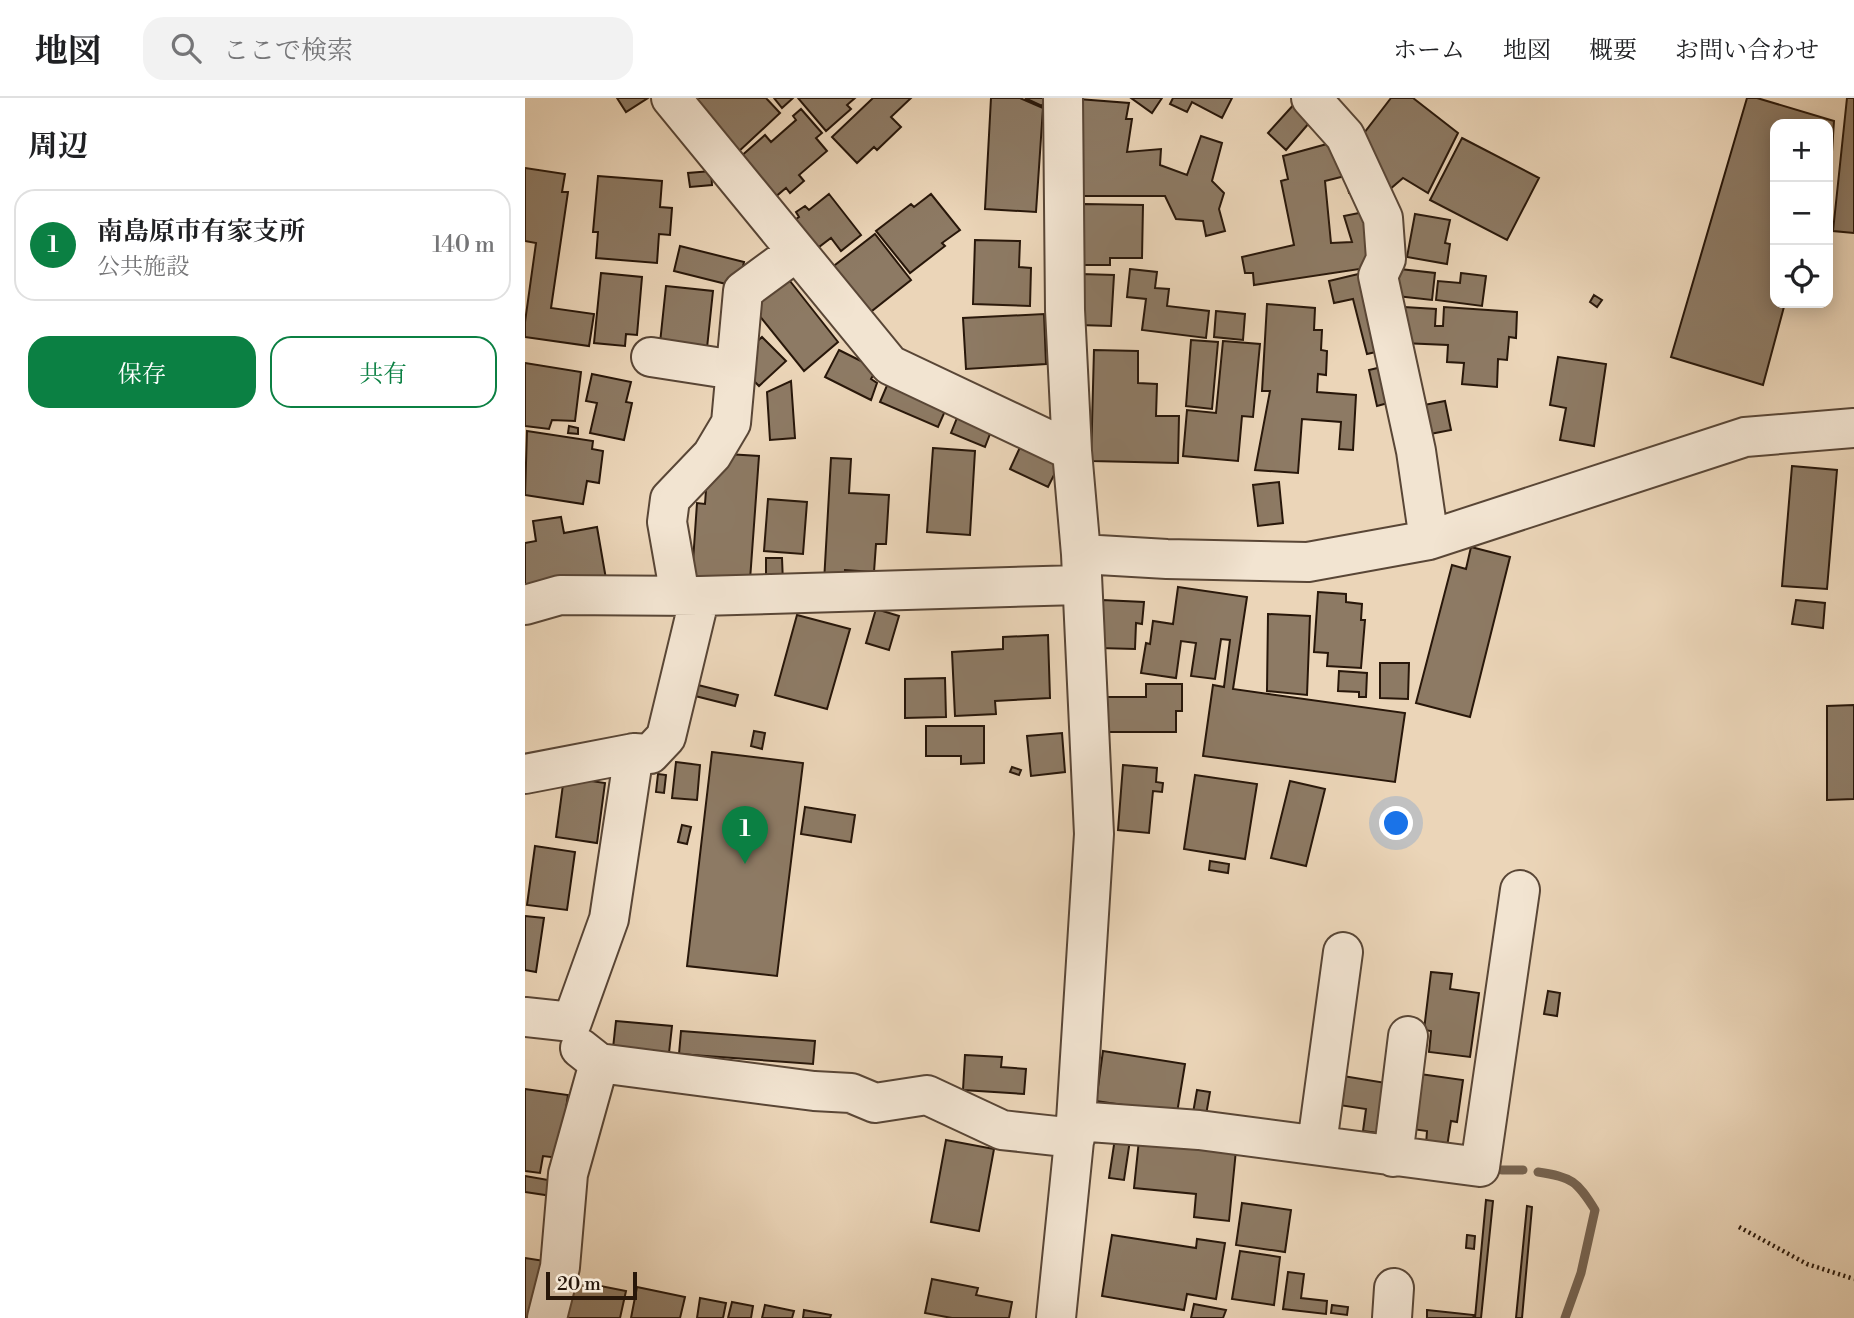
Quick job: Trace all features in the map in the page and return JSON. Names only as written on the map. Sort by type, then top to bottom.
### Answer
[{"type":"street","points":[[673,98],[890,365],[1072,451]]},
{"type":"street","points":[[1056,1318],[1075,1130],[1094,834],[1065,310],[1063,98]]},
{"type":"street","points":[[1311,98],[1345,136],[1383,218],[1386,258],[1378,276],[1416,451],[1429,540]]},
{"type":"street","points":[[525,774],[634,753],[650,754],[666,737],[690,596],[667,522],[670,499],[712,456],[731,423],[743,291],[796,252]]},
{"type":"street","points":[[651,357],[735,370]]},
{"type":"street","points":[[525,605],[560,595],[690,596],[1081,569],[1167,559],[1308,562],[1429,540],[1745,437],[1854,428]]},
{"type":"street","points":[[634,753],[609,919],[572,1022],[573,1043],[599,1063],[814,1091],[851,1093],[875,1103],[927,1095],[1002,1130],[1199,1130],[1481,1167],[1520,890]]},
{"type":"street","points":[[1317,1144],[1343,952]]},
{"type":"street","points":[[525,1017],[572,1022]]},
{"type":"street","points":[[1393,1157],[1408,1035]]},
{"type":"street","points":[[547,1318],[560,1267],[568,1174],[599,1063]]},
{"type":"path","points":[[1739,1227],[1807,1264],[1854,1279]]},
{"type":"building","points":[[617,98],[648,98],[626,112]]},
{"type":"building","points":[[695,98],[766,98],[780,113],[736,154]]},
{"type":"building","points":[[774,98],[793,98],[782,108]]},
{"type":"building","points":[[798,98],[855,98],[847,105],[851,109],[826,131]]},
{"type":"building","points":[[873,98],[911,98],[891,117],[901,127],[877,150],[874,147],[857,163],[832,137]]},
{"type":"building","points":[[991,98],[1020,98],[1043,108],[1036,212],[985,209]]},
{"type":"building","points":[[1025,98],[1046,98],[1042,106]]},
{"type":"building","points":[[1131,98],[1162,98],[1152,113]]},
{"type":"building","points":[[1173,98],[1232,98],[1222,118],[1192,102],[1187,112],[1170,104]]},
{"type":"building","points":[[1391,98],[1413,98],[1458,133],[1428,193],[1403,178],[1382,196],[1358,141]]},
{"type":"building","points":[[1747,98],[1757,98],[1827,119],[1770,119],[1770,308],[1784,308],[1763,385],[1671,357]]},
{"type":"building","points":[[1847,98],[1854,98],[1854,233],[1833,231]]},
{"type":"building","points":[[1078,99],[1129,103],[1126,119],[1132,119],[1127,152],[1161,149],[1160,165],[1187,175],[1201,136],[1222,143],[1212,181],[1224,193],[1219,209],[1225,231],[1206,236],[1203,221],[1176,219],[1165,196],[1073,196]]},
{"type":"building","points":[[1297,101],[1315,116],[1286,150],[1268,133]]},
{"type":"building","points":[[801,109],[822,133],[816,138],[827,151],[799,175],[804,181],[790,193],[786,188],[774,198],[739,158],[765,135],[771,142],[796,120],[793,116]]},
{"type":"building","points":[[1462,138],[1539,178],[1507,240],[1430,200]]},
{"type":"building","points":[[1338,141],[1363,191],[1349,193],[1345,176],[1325,181],[1331,243],[1352,242],[1344,216],[1369,211],[1373,267],[1254,285],[1253,273],[1245,273],[1242,257],[1294,245],[1281,181],[1288,179],[1283,156]]},
{"type":"building","points":[[525,168],[565,174],[562,192],[568,192],[551,308],[594,314],[589,346],[525,337],[536,243],[525,241]]},
{"type":"building","points":[[711,171],[712,185],[690,187],[688,173]]},
{"type":"building","points":[[598,176],[662,181],[660,207],[672,208],[670,235],[659,234],[657,263],[596,258],[598,232],[593,232]]},
{"type":"building","points":[[829,194],[861,235],[841,251],[831,238],[811,253],[789,224],[799,217],[796,212],[805,206],[809,210]]},
{"type":"building","points":[[931,194],[960,230],[942,243],[945,246],[910,273],[876,231],[911,204],[914,207]]},
{"type":"building","points":[[1084,204],[1143,205],[1142,258],[1110,258],[1110,265],[1082,265]]},
{"type":"building","points":[[1415,214],[1450,220],[1445,243],[1450,244],[1447,264],[1407,257]]},
{"type":"building","points":[[875,234],[911,280],[863,318],[826,272]]},
{"type":"building","points":[[975,240],[1020,241],[1019,267],[1031,268],[1030,306],[973,304]]},
{"type":"building","points":[[680,246],[744,262],[738,287],[674,271]]},
{"type":"building","points":[[1391,268],[1435,273],[1432,300],[1388,295]]},
{"type":"building","points":[[1130,269],[1157,272],[1155,288],[1169,289],[1167,306],[1209,311],[1206,338],[1142,330],[1146,299],[1127,297]]},
{"type":"building","points":[[1371,271],[1389,349],[1367,354],[1353,299],[1334,303],[1329,281]]},
{"type":"building","points":[[601,273],[642,277],[637,335],[626,334],[625,346],[594,343]]},
{"type":"building","points":[[1461,273],[1486,276],[1482,306],[1436,300],[1438,281],[1460,283]]},
{"type":"building","points":[[1081,274],[1114,275],[1111,326],[1079,325]]},
{"type":"building","points":[[786,276],[838,342],[804,371],[750,304]]},
{"type":"building","points":[[666,286],[713,291],[707,348],[660,343]]},
{"type":"building","points":[[1594,295],[1602,300],[1597,307],[1590,302]]},
{"type":"building","points":[[1267,304],[1315,308],[1314,330],[1322,330],[1321,350],[1327,351],[1326,375],[1318,374],[1317,392],[1356,395],[1353,450],[1339,449],[1341,422],[1302,419],[1298,473],[1255,470],[1270,391],[1262,391]]},
{"type":"building","points":[[1404,307],[1436,309],[1435,326],[1443,326],[1444,307],[1517,312],[1516,338],[1509,337],[1507,360],[1498,359],[1497,387],[1462,384],[1464,363],[1447,362],[1448,345],[1402,343]]},
{"type":"building","points":[[1216,311],[1245,314],[1243,340],[1214,337]]},
{"type":"building","points":[[1044,314],[1046,364],[966,369],[963,318]]},
{"type":"building","points":[[762,337],[786,361],[759,386],[743,370],[750,348]]},
{"type":"building","points":[[1191,340],[1218,342],[1212,409],[1186,406]]},
{"type":"building","points":[[1223,341],[1260,344],[1253,417],[1242,416],[1238,461],[1183,456],[1187,410],[1216,413]]},
{"type":"building","points":[[839,350],[877,369],[871,379],[877,383],[871,400],[825,377]]},
{"type":"building","points":[[1094,350],[1138,351],[1138,383],[1157,384],[1156,416],[1179,416],[1178,463],[1091,461]]},
{"type":"building","points":[[1558,357],[1606,364],[1594,446],[1560,440],[1566,408],[1550,405]]},
{"type":"building","points":[[525,363],[581,372],[575,421],[552,420],[549,429],[525,426]]},
{"type":"building","points":[[1390,365],[1399,400],[1377,406],[1369,370]]},
{"type":"building","points":[[592,374],[631,382],[626,402],[632,403],[624,440],[590,433],[597,403],[586,401]]},
{"type":"building","points":[[891,376],[949,402],[938,427],[880,402]]},
{"type":"building","points":[[791,381],[795,438],[770,440],[767,392]]},
{"type":"building","points":[[1445,401],[1451,430],[1430,434],[1424,405]]},
{"type":"building","points":[[959,413],[993,426],[985,447],[951,433]]},
{"type":"building","points":[[569,426],[578,428],[578,434],[568,433]]},
{"type":"building","points":[[527,431],[593,441],[592,449],[603,451],[599,483],[587,481],[583,504],[525,495]]},
{"type":"building","points":[[1022,443],[1061,461],[1048,487],[1010,469]]},
{"type":"building","points":[[933,448],[975,451],[970,535],[927,532]]},
{"type":"building","points":[[727,454],[759,456],[750,580],[692,576],[697,503],[705,504],[707,476]]},
{"type":"building","points":[[831,458],[851,459],[849,493],[889,495],[886,544],[876,544],[874,572],[845,570],[844,583],[824,582]]},
{"type":"building","points":[[1792,466],[1837,470],[1827,589],[1782,586]]},
{"type":"building","points":[[1279,482],[1283,523],[1258,526],[1253,485]]},
{"type":"building","points":[[768,499],[807,502],[803,554],[764,551]]},
{"type":"building","points":[[561,517],[564,533],[597,527],[606,579],[525,592],[525,543],[536,541],[533,521]]},
{"type":"building","points":[[1471,547],[1510,557],[1470,717],[1416,703],[1452,565],[1466,569]]},
{"type":"building","points":[[766,558],[782,558],[783,583],[766,583]]},
{"type":"building","points":[[1178,587],[1247,597],[1233,689],[1405,713],[1395,782],[1203,756],[1213,685],[1224,687],[1230,640],[1221,639],[1215,679],[1191,676],[1196,643],[1181,641],[1176,678],[1141,673],[1146,643],[1150,644],[1153,621],[1173,624]]},
{"type":"building","points":[[1318,592],[1346,594],[1346,602],[1362,604],[1361,620],[1365,620],[1361,668],[1327,666],[1328,653],[1314,652]]},
{"type":"building","points":[[1102,600],[1144,602],[1142,624],[1136,623],[1135,649],[1099,648]]},
{"type":"building","points":[[1796,600],[1825,603],[1823,628],[1792,624]]},
{"type":"building","points":[[876,609],[899,616],[889,650],[866,643]]},
{"type":"building","points":[[1268,614],[1310,616],[1307,695],[1267,691]]},
{"type":"building","points":[[797,615],[850,629],[827,709],[775,695]]},
{"type":"building","points":[[1048,635],[1050,698],[995,701],[996,714],[955,716],[952,652],[1003,649],[1003,637]]},
{"type":"building","points":[[1380,663],[1409,663],[1408,699],[1380,698]]},
{"type":"building","points":[[1339,671],[1367,673],[1366,697],[1359,697],[1359,692],[1338,691]]},
{"type":"building","points":[[945,678],[946,717],[905,718],[905,679]]},
{"type":"building","points":[[694,684],[738,695],[735,706],[691,695]]},
{"type":"building","points":[[1146,684],[1182,684],[1182,711],[1176,711],[1176,732],[1104,732],[1104,697],[1146,697]]},
{"type":"building","points":[[1854,705],[1854,799],[1827,800],[1827,706]]},
{"type":"building","points":[[926,726],[984,726],[984,763],[961,764],[961,756],[926,756]]},
{"type":"building","points":[[754,731],[765,733],[762,749],[751,746]]},
{"type":"building","points":[[1062,733],[1065,772],[1031,776],[1027,736]]},
{"type":"building","points":[[712,752],[803,763],[777,976],[687,966]]},
{"type":"building","points":[[676,762],[700,765],[697,800],[672,798]]},
{"type":"building","points":[[1123,765],[1157,768],[1156,782],[1163,783],[1162,792],[1153,791],[1149,833],[1118,830]]},
{"type":"building","points":[[1012,767],[1021,770],[1019,775],[1010,772]]},
{"type":"building","points":[[658,774],[666,775],[664,793],[656,792]]},
{"type":"building","points":[[1195,775],[1257,784],[1245,859],[1184,849]]},
{"type":"building","points":[[564,777],[605,783],[597,843],[556,837]]},
{"type":"building","points":[[1290,781],[1325,789],[1306,866],[1271,858]]},
{"type":"building","points":[[805,807],[855,815],[851,842],[801,834]]},
{"type":"building","points":[[682,825],[691,827],[687,844],[678,842]]},
{"type":"building","points":[[535,846],[575,852],[567,910],[527,905]]},
{"type":"building","points":[[1210,861],[1229,864],[1228,873],[1209,870]]},
{"type":"building","points":[[525,916],[544,918],[536,972],[525,970]]},
{"type":"building","points":[[1431,972],[1452,974],[1450,989],[1479,993],[1470,1057],[1429,1052],[1431,1031],[1424,1030]]},
{"type":"building","points":[[1548,991],[1560,993],[1557,1016],[1544,1014]]},
{"type":"building","points":[[616,1021],[672,1026],[669,1053],[613,1048]]},
{"type":"building","points":[[681,1031],[815,1041],[813,1064],[679,1054]]},
{"type":"building","points":[[1103,1051],[1185,1064],[1177,1113],[1096,1101]]},
{"type":"building","points":[[965,1055],[1002,1057],[1001,1067],[1026,1069],[1024,1094],[963,1090]]},
{"type":"building","points":[[1420,1074],[1463,1080],[1457,1122],[1451,1121],[1447,1147],[1426,1145],[1427,1131],[1412,1129]]},
{"type":"building","points":[[1343,1076],[1386,1083],[1378,1133],[1363,1131],[1366,1109],[1339,1105]]},
{"type":"building","points":[[525,1089],[568,1095],[559,1158],[543,1156],[540,1173],[525,1171]]},
{"type":"building","points":[[1197,1090],[1210,1092],[1206,1115],[1193,1113]]},
{"type":"building","points":[[1115,1138],[1130,1140],[1124,1180],[1109,1178]]},
{"type":"building","points":[[946,1140],[994,1149],[979,1231],[931,1222]]},
{"type":"building","points":[[1139,1140],[1236,1150],[1229,1221],[1194,1217],[1196,1194],[1134,1188]]},
{"type":"building","points":[[525,1176],[554,1181],[552,1196],[525,1192]]},
{"type":"building","points":[[1486,1200],[1493,1201],[1481,1318],[1475,1318]]},
{"type":"building","points":[[1242,1203],[1291,1210],[1285,1252],[1236,1245]]},
{"type":"building","points":[[1527,1206],[1532,1207],[1522,1318],[1516,1318]]},
{"type":"building","points":[[1112,1235],[1196,1248],[1197,1239],[1225,1243],[1216,1299],[1187,1294],[1184,1310],[1102,1296]]},
{"type":"building","points":[[1467,1235],[1475,1236],[1474,1249],[1466,1248]]},
{"type":"building","points":[[1240,1251],[1280,1257],[1274,1305],[1232,1299]]},
{"type":"building","points":[[525,1258],[551,1262],[534,1318],[525,1318]]},
{"type":"building","points":[[1288,1272],[1304,1274],[1301,1298],[1327,1301],[1326,1314],[1283,1309]]},
{"type":"building","points":[[565,1279],[626,1291],[620,1318],[558,1318]]},
{"type":"building","points":[[932,1279],[978,1288],[976,1295],[1012,1302],[1009,1318],[952,1318],[925,1313]]},
{"type":"building","points":[[637,1287],[685,1297],[680,1318],[631,1318]]},
{"type":"building","points":[[700,1298],[726,1303],[723,1318],[697,1318]]},
{"type":"building","points":[[732,1302],[753,1306],[751,1318],[728,1318]]},
{"type":"building","points":[[1194,1304],[1226,1310],[1223,1318],[1191,1318]]},
{"type":"building","points":[[765,1305],[794,1311],[792,1318],[762,1318]]},
{"type":"building","points":[[1332,1305],[1348,1307],[1347,1315],[1331,1313]]},
{"type":"building","points":[[804,1310],[831,1315],[830,1318],[803,1318]]},
{"type":"building","points":[[1427,1310],[1474,1315],[1473,1318],[1427,1318]]},
{"type":"waterway","points":[[1502,1170],[1523,1170]]},
{"type":"waterway","points":[[1538,1172],[1573,1182],[1595,1210],[1581,1273],[1565,1318]]},
{"type":"place","name":"南島原市有家支所","points":[[745,864]]}]
